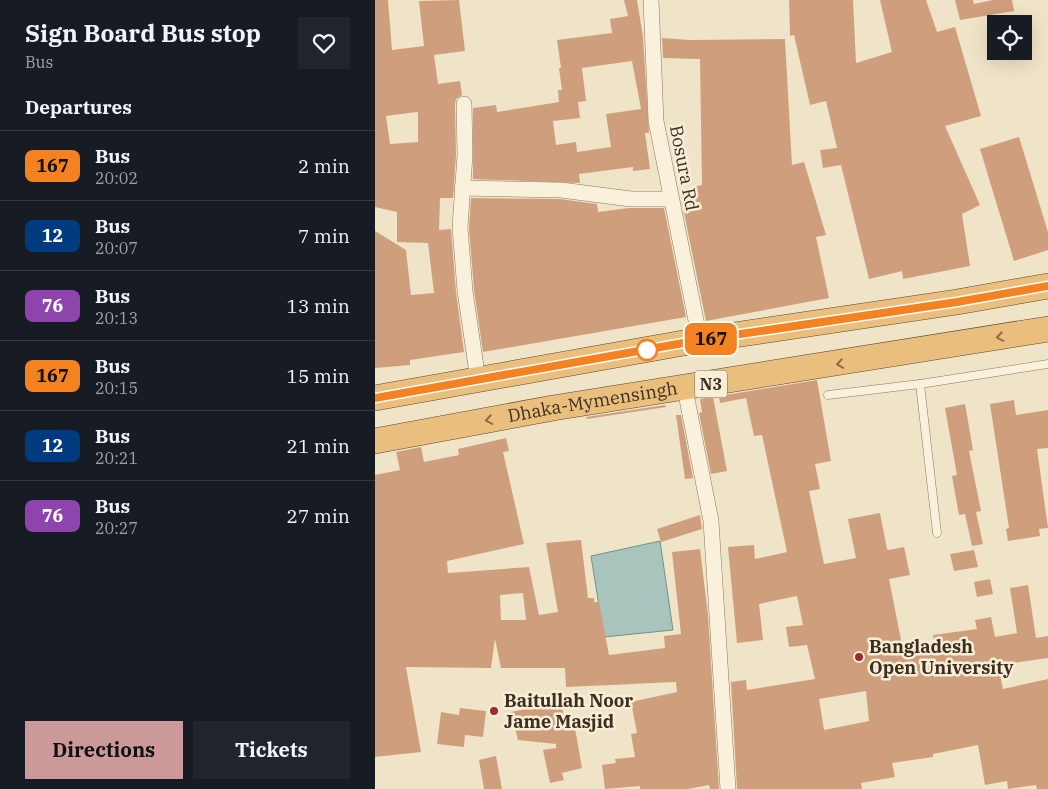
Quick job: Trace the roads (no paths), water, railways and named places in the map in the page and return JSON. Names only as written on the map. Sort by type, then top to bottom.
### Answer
[{"type":"highway","points":[[375,398],[700,340],[957,302],[1048,286]]},
{"type":"highway","name":"Dhaka-Mymensingh","points":[[375,441],[553,408],[685,389],[1048,329]]},
{"type":"street","name":"Bosura Rd","points":[[651,0],[656,121],[700,340]]},
{"type":"street","points":[[464,104],[465,155],[460,227],[465,290],[478,380]]},
{"type":"street","points":[[462,188],[561,190],[631,199],[671,199]]},
{"type":"street","points":[[685,389],[711,521],[728,789]]},
{"type":"lane","points":[[828,396],[1048,364]]},
{"type":"lane","points":[[920,384],[937,533]]},
{"type":"water","points":[[660,541],[673,630],[604,637],[591,556]]},
{"type":"place","name":"Bangladesh Open University","points":[[859,657]]},
{"type":"place","name":"Baitullah Noor Jame Masjid","points":[[494,711]]}]
